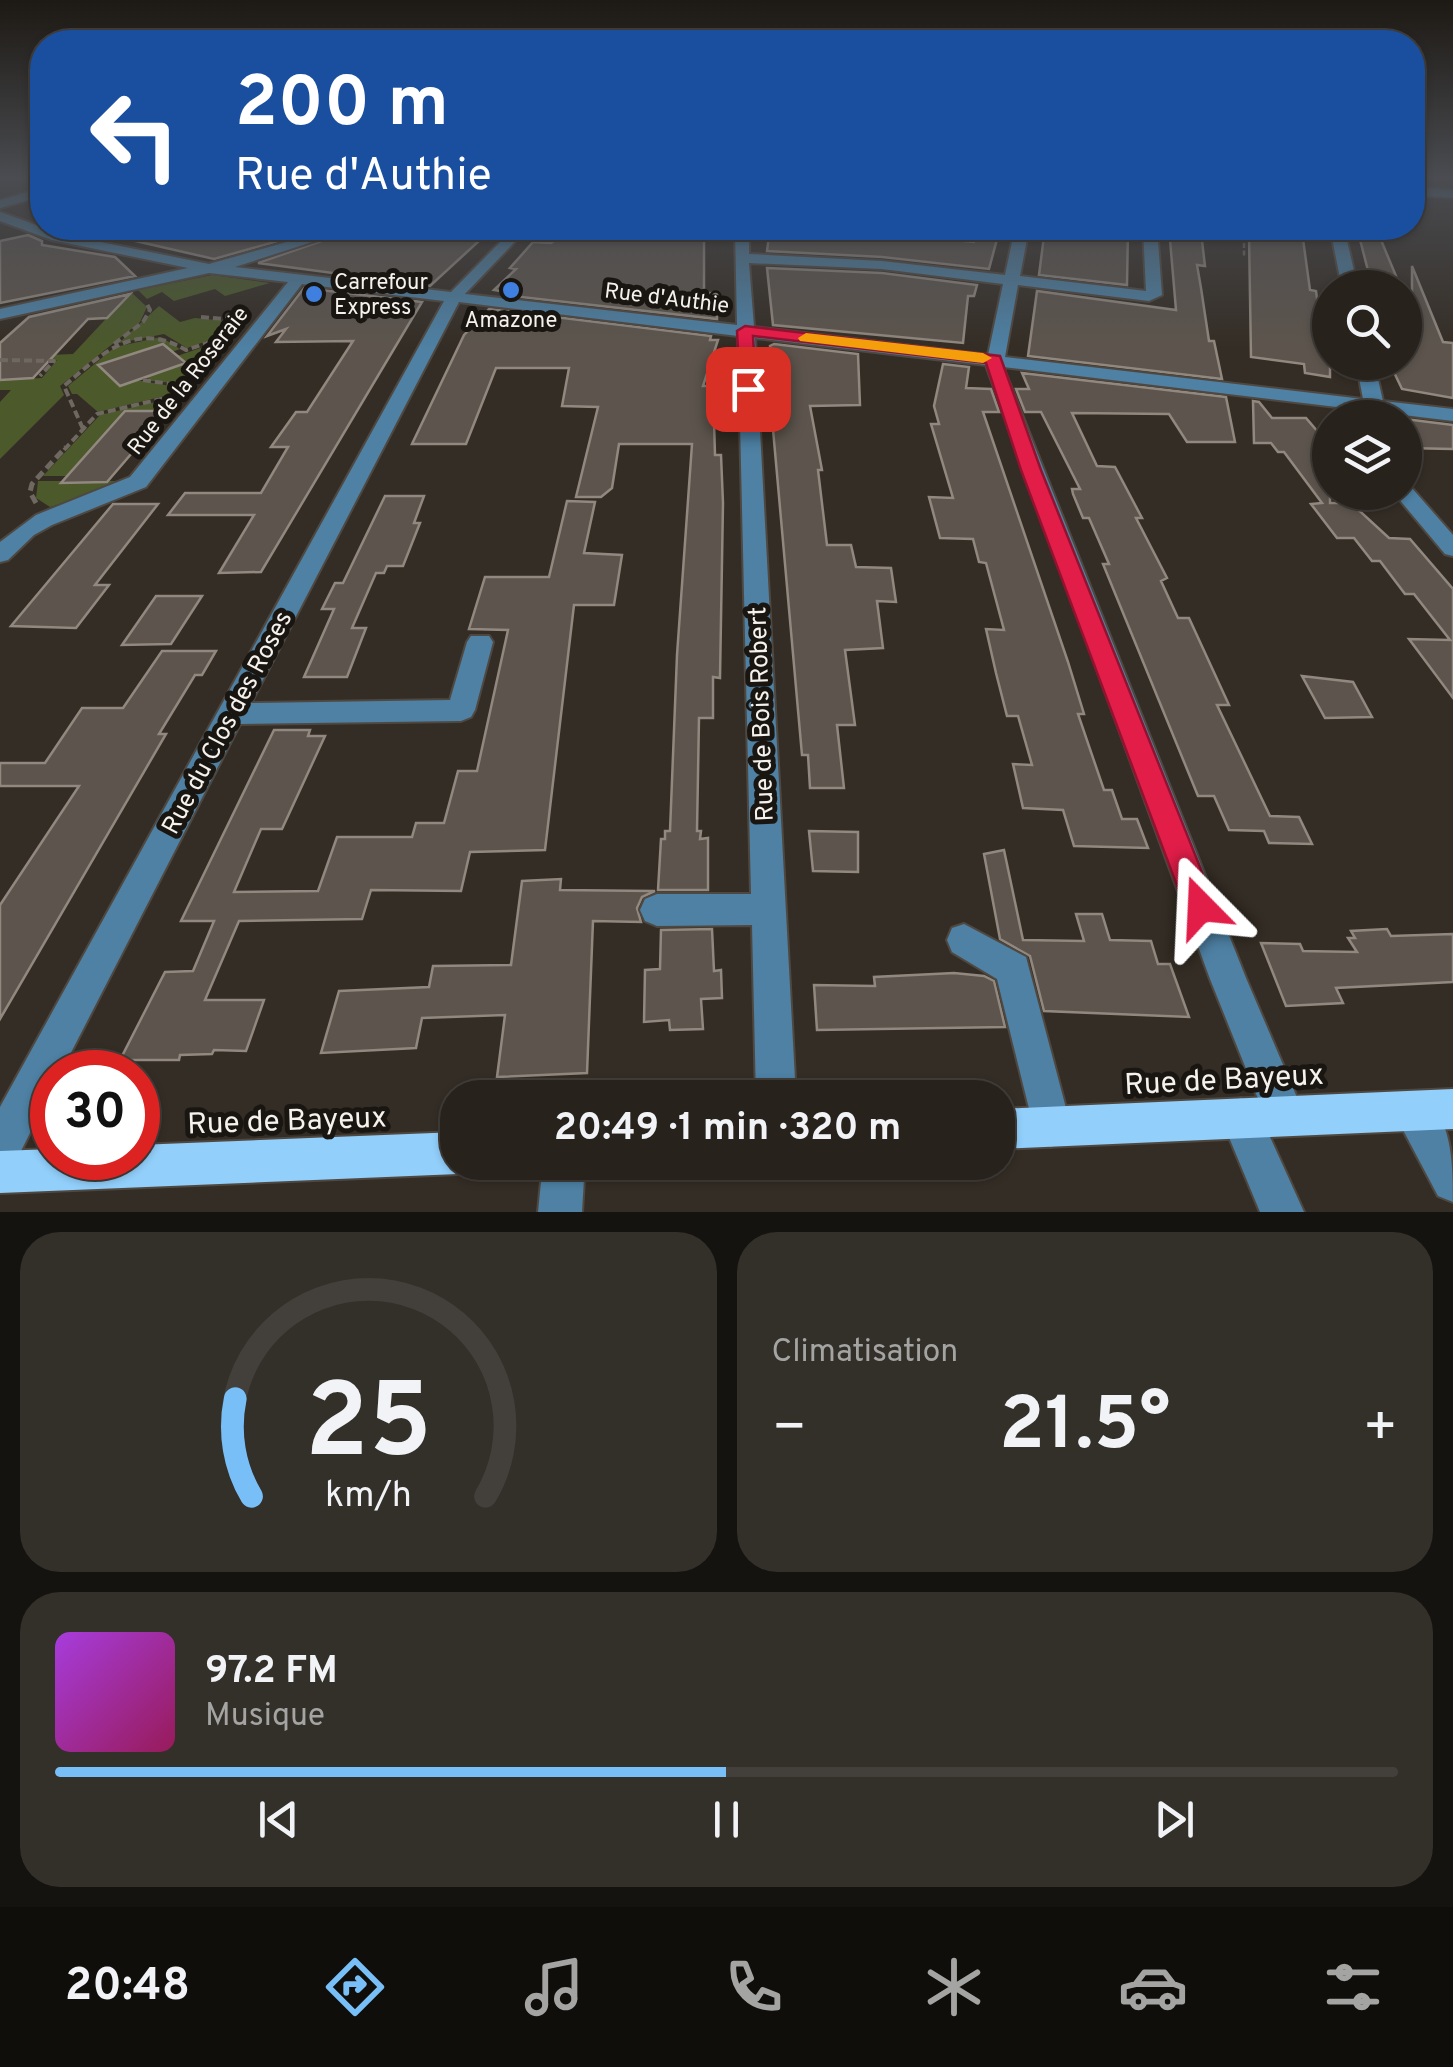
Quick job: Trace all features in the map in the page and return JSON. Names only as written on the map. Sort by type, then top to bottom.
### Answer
[{"type":"main road","name":"Rue de Bayeux","points":[[1015,1128],[1433,1110]]},
{"type":"main road","name":"Rue de Bayeux","points":[[0,1172],[440,1153]]},
{"type":"street","name":"Rue d'Authie","points":[[72,240],[208,268],[1343,400]]},
{"type":"street","points":[[0,314],[208,268],[311,240]]},
{"type":"street","name":"Rue du Clos des Roses","points":[[0,1148],[404,385],[455,298],[509,240]]},
{"type":"street","name":"Rue de Bois Robert","points":[[742,240],[775,1080]]},
{"type":"street","points":[[1019,240],[994,368],[1284,1116]]},
{"type":"street","points":[[741,258],[848,262],[1152,295],[1156,292],[1151,240]]},
{"type":"street","points":[[1340,240],[1346,270]]},
{"type":"street","name":"Rue de la Roseraie","points":[[0,555],[26,530],[44,520],[138,482],[298,279]]},
{"type":"street","name":"Rue d'Authie","points":[[1422,411],[1453,416]]},
{"type":"street","points":[[1419,510],[1453,549]]},
{"type":"street","points":[[231,714],[461,710],[480,642]]},
{"type":"street","points":[[657,910],[768,909]]},
{"type":"street","points":[[964,940],[1013,969],[1051,1127]]},
{"type":"street","points":[[1433,1110],[1453,1181]]},
{"type":"street","points":[[1241,1118],[1282,1212]]},
{"type":"street","points":[[560,1212],[563,1180]]},
{"type":"path","points":[[1244,240],[1244,256]]},
{"type":"path","points":[[84,428],[64,386],[149,313],[149,305],[140,298]]},
{"type":"path","points":[[201,317],[241,320]]},
{"type":"path","points":[[113,346],[162,336],[186,350],[227,337]]},
{"type":"path","points":[[0,360],[54,361],[40,376]]},
{"type":"path","points":[[143,380],[185,386]]},
{"type":"path","points":[[44,512],[33,500],[32,484],[97,414],[178,395]]},
{"type":"green space","points":[[212,275],[270,283],[225,296],[215,289],[174,301],[162,292],[147,299],[138,290]]},
{"type":"green space","points":[[131,292],[147,307],[140,322],[60,386],[64,395],[0,459],[0,402],[11,390],[0,390],[0,380],[42,378],[57,360],[0,357],[73,354]]},
{"type":"green space","points":[[159,306],[180,322],[195,318],[237,322],[227,334],[187,348],[164,334],[119,343]]},
{"type":"green space","points":[[161,337],[180,349],[172,352],[162,345],[98,366],[120,385],[136,380],[182,388],[177,393],[98,412],[72,394],[68,386],[115,347]]},
{"type":"green space","points":[[221,341],[185,384],[151,381],[147,377],[185,364],[177,356]]},
{"type":"green space","points":[[172,398],[167,406],[182,406],[178,411],[125,412],[68,476],[43,476],[100,415]]},
{"type":"green space","points":[[38,481],[122,481],[112,489],[50,507],[36,498]]},
{"type":"building","points":[[29,236],[30,240],[42,241],[42,245],[115,257],[135,276],[0,303],[0,241]]},
{"type":"building","points":[[131,240],[281,240],[214,259]]},
{"type":"building","points":[[324,240],[480,240],[430,286],[258,263]]},
{"type":"building","points":[[704,240],[704,293],[717,293],[717,319],[504,295],[506,292],[494,290],[516,269],[510,268],[533,242]]},
{"type":"building","points":[[768,240],[997,240],[989,269],[882,257],[767,251]]},
{"type":"building","points":[[1043,240],[1128,240],[1127,285],[1039,275]]},
{"type":"building","points":[[1170,240],[1202,240],[1205,266],[1197,265],[1209,341],[1214,341],[1222,379],[1028,356],[1037,291],[1176,310]]},
{"type":"building","points":[[1249,240],[1303,240],[1312,290],[1312,374],[1305,373],[1304,364],[1251,357]]},
{"type":"building","points":[[1360,240],[1381,240],[1394,270],[1368,270]]},
{"type":"building","points":[[767,268],[882,273],[977,285],[974,296],[968,296],[963,343],[773,325]]},
{"type":"building","points":[[304,288],[422,302],[261,572],[219,573],[254,515],[168,515],[185,493],[261,493],[288,447],[271,447],[296,412],[307,412],[353,341],[276,342],[286,329],[267,336]]},
{"type":"building","points":[[1422,291],[1443,342],[1453,343],[1453,398],[1402,389],[1398,380],[1422,380]]},
{"type":"building","points":[[130,294],[107,318],[88,319],[33,378],[0,380],[0,343],[29,317]]},
{"type":"building","points":[[489,309],[711,336],[710,340],[718,340],[703,386],[713,386],[715,455],[721,455],[723,503],[720,678],[713,677],[713,718],[699,718],[697,831],[701,831],[700,839],[708,838],[708,890],[658,890],[661,839],[665,839],[665,831],[670,831],[677,655],[692,444],[619,444],[612,488],[601,497],[576,497],[598,407],[562,406],[569,368],[496,368],[466,444],[412,444],[464,335]]},
{"type":"building","points":[[163,344],[186,363],[120,386],[98,365]]},
{"type":"building","points":[[770,346],[858,354],[860,405],[810,406],[822,470],[818,470],[827,545],[851,545],[856,567],[891,568],[896,602],[877,601],[883,648],[845,650],[855,725],[837,725],[844,788],[810,788],[808,755],[802,755],[768,373],[775,373]]},
{"type":"building","points":[[943,364],[969,367],[966,388],[991,389],[999,412],[983,412],[1068,662],[1084,714],[1078,714],[1104,790],[1112,790],[1122,819],[1137,819],[1148,848],[1074,846],[1063,810],[1023,808],[1013,764],[1032,765],[1018,716],[1007,716],[996,673],[986,629],[1004,630],[986,563],[979,562],[973,539],[940,538],[929,497],[953,498],[931,424],[939,424],[934,406]]},
{"type":"building","points":[[1022,373],[1226,397],[1235,442],[1187,442],[1169,414],[1072,413],[1097,466],[1115,467],[1142,518],[1136,518],[1167,578],[1161,581],[1178,618],[1189,618],[1229,705],[1217,705],[1270,816],[1299,817],[1312,844],[1269,843],[1264,831],[1229,830],[1214,796],[1198,796],[1103,564],[1109,564],[1089,518],[1083,518],[1073,494],[1072,489],[1080,489],[1041,412],[1025,412],[1016,389],[1029,389]]},
{"type":"building","points":[[1253,401],[1259,402],[1272,418],[1306,418],[1312,425],[1312,490],[1284,452],[1278,452],[1271,443],[1254,443]]},
{"type":"building","points":[[125,411],[160,411],[148,425],[156,425],[107,482],[61,483]]},
{"type":"building","points":[[1422,421],[1453,425],[1453,449],[1422,448]]},
{"type":"building","points":[[385,496],[424,496],[414,523],[420,523],[403,566],[387,566],[384,573],[376,573],[352,628],[366,628],[347,677],[304,677],[334,609],[322,609],[335,583],[343,583]]},
{"type":"building","points":[[567,501],[595,502],[584,553],[622,555],[614,605],[574,605],[545,850],[470,852],[461,891],[371,890],[362,919],[239,921],[205,1000],[264,1000],[246,1051],[214,1050],[212,1054],[160,1060],[160,1050],[125,1050],[165,972],[193,971],[214,921],[181,921],[274,730],[310,730],[308,736],[325,736],[282,829],[261,829],[234,892],[318,891],[337,837],[412,837],[416,823],[444,823],[458,771],[477,771],[508,630],[469,629],[485,577],[549,577]]},
{"type":"building","points":[[113,504],[158,504],[95,585],[109,585],[76,628],[11,626]]},
{"type":"building","points":[[1316,510],[1359,510],[1389,538],[1410,539],[1453,589],[1453,698],[1409,639],[1450,640],[1414,594],[1405,594],[1380,561],[1372,561],[1354,538],[1337,538]]},
{"type":"building","points":[[156,596],[202,596],[171,644],[122,645]]},
{"type":"building","points":[[162,651],[216,651],[202,675],[195,675],[159,734],[166,734],[0,1019],[0,905],[79,786],[0,786],[0,763],[45,763],[82,708],[123,708]]},
{"type":"building","points":[[1302,676],[1353,682],[1372,717],[1325,718]]},
{"type":"building","points":[[809,831],[858,832],[858,872],[813,871]]},
{"type":"building","points":[[1004,850],[1023,940],[1084,941],[1076,914],[1102,914],[1110,940],[1151,941],[1158,964],[1170,964],[1189,1017],[1044,1011],[1030,956],[1000,939],[984,854]]},
{"type":"building","points":[[561,879],[560,890],[655,891],[642,897],[637,908],[641,922],[593,921],[587,1073],[497,1077],[505,1015],[422,1018],[416,1048],[321,1053],[339,991],[429,987],[433,966],[511,965],[522,881]]},
{"type":"building","points":[[712,929],[714,971],[721,970],[722,998],[701,999],[703,1029],[670,1030],[669,1020],[644,1022],[645,970],[660,969],[661,930]]},
{"type":"building","points":[[1387,929],[1391,936],[1453,934],[1453,982],[1336,988],[1343,1003],[1286,1006],[1261,943],[1300,944],[1303,951],[1357,952],[1348,938],[1355,938],[1351,931]]},
{"type":"building","points":[[954,973],[994,981],[1005,1027],[817,1030],[814,985],[875,986],[874,977]]},
{"type":"slow traffic","points":[[806,338],[983,358]]},
{"type":"place","name":"Amazone","points":[[511,290]]},
{"type":"place","name":"Carrefour Express","points":[[314,294]]},
{"type":"route","points":[[748,389],[745,331],[994,359],[1031,470],[1201,907]]}]
